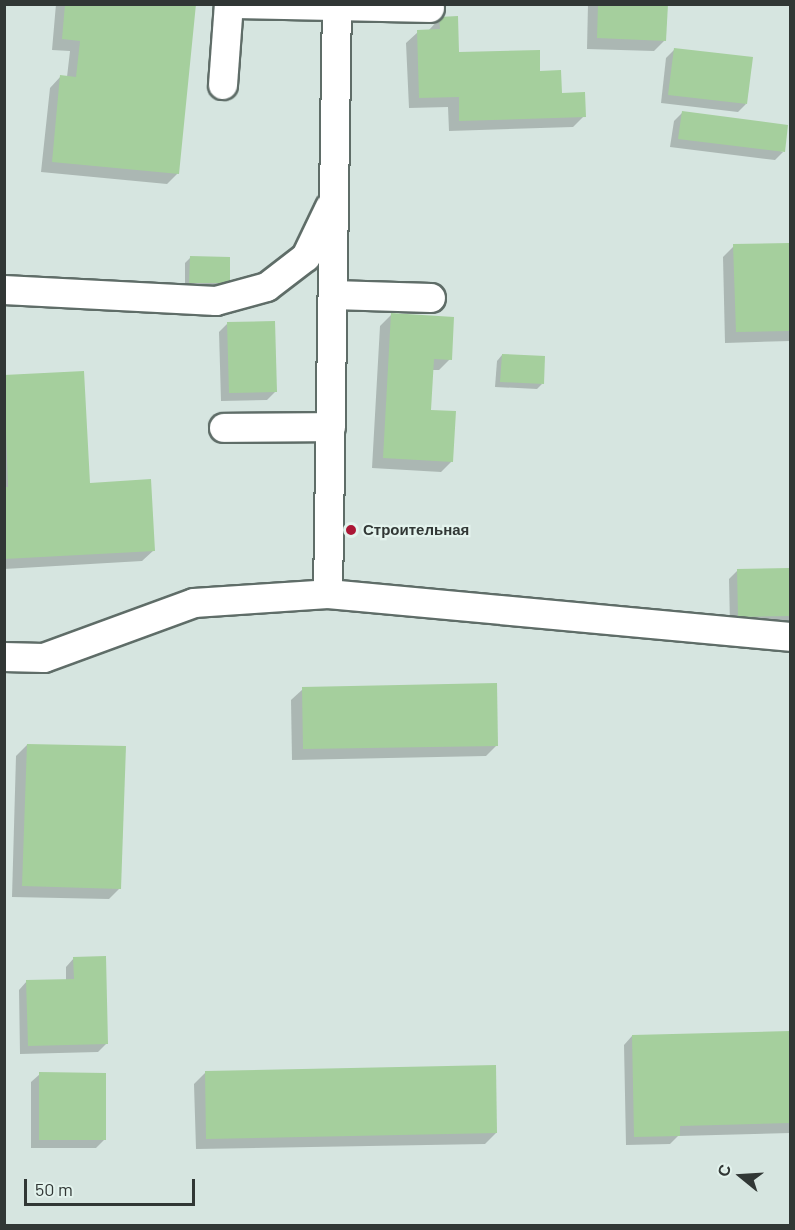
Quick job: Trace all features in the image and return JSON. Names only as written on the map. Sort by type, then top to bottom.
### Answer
[{"type":"street","points":[[223,85],[229,4]]},
{"type":"street","points":[[237,4],[430,8]]},
{"type":"street","points":[[328,594],[337,5]]},
{"type":"street","points":[[4,290],[216,301],[267,287],[306,257],[334,200]]},
{"type":"street","points":[[333,295],[431,298]]},
{"type":"street","points":[[224,428],[331,427]]},
{"type":"street","points":[[4,657],[44,658],[194,603],[328,594],[790,637]]},
{"type":"building","points":[[65,4],[196,4],[179,174],[52,162],[60,75],[76,77],[80,41],[62,39]]},
{"type":"building","points":[[598,4],[668,4],[666,41],[597,38]]},
{"type":"building","points":[[458,16],[459,52],[540,50],[540,71],[561,70],[562,93],[585,92],[586,117],[459,121],[459,97],[419,98],[417,30],[440,29],[439,17]]},
{"type":"building","points":[[674,48],[753,57],[747,104],[668,95]]},
{"type":"building","points":[[682,111],[788,125],[785,152],[678,139]]},
{"type":"building","points":[[790,243],[790,331],[736,332],[733,244]]},
{"type":"building","points":[[190,256],[230,257],[230,283],[189,283]]},
{"type":"building","points":[[391,313],[454,317],[452,360],[434,359],[431,410],[456,411],[453,462],[383,458]]},
{"type":"building","points":[[275,321],[277,392],[229,393],[227,322]]},
{"type":"building","points":[[502,354],[545,356],[544,384],[500,382]]},
{"type":"building","points":[[84,371],[90,483],[151,479],[155,551],[4,559],[4,487],[8,487],[4,375]]},
{"type":"building","points":[[790,568],[790,616],[738,617],[737,569]]},
{"type":"building","points":[[497,683],[498,746],[303,749],[302,687]]},
{"type":"building","points":[[27,744],[126,746],[121,889],[22,886]]},
{"type":"building","points":[[106,956],[108,1044],[28,1046],[26,980],[74,979],[73,957]]},
{"type":"building","points":[[790,1031],[790,1123],[680,1126],[680,1136],[634,1137],[632,1035]]},
{"type":"building","points":[[496,1065],[497,1133],[206,1139],[205,1071]]},
{"type":"building","points":[[39,1072],[106,1073],[106,1140],[39,1140]]},
{"type":"place","name":"Строительная","points":[[351,530]]}]
